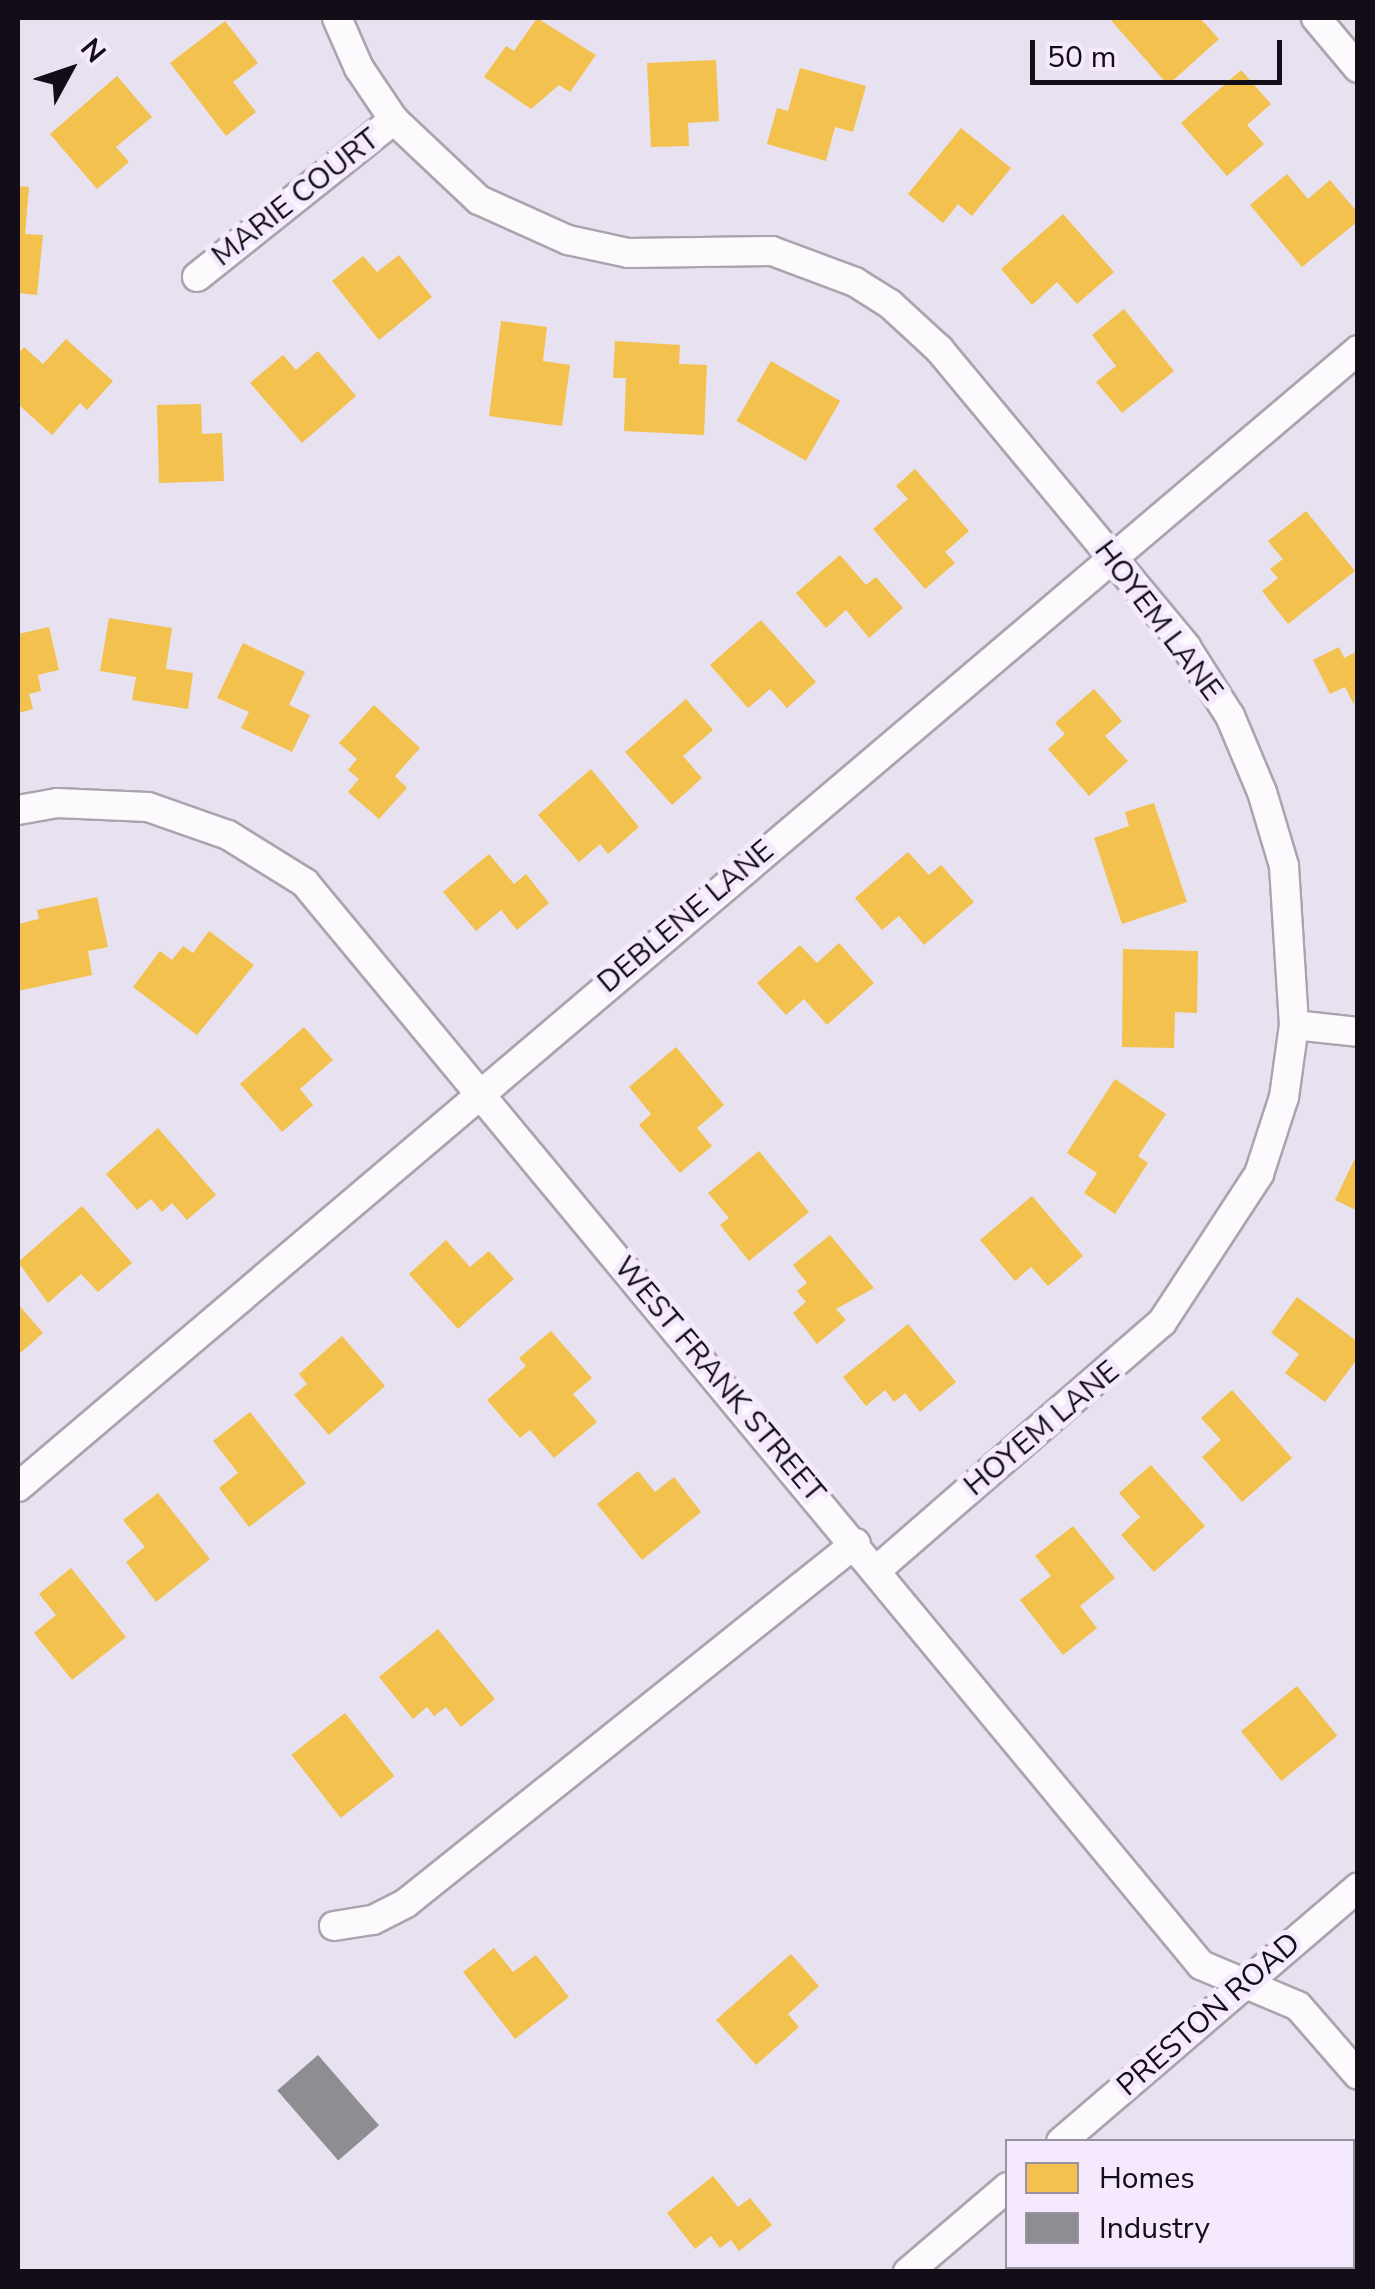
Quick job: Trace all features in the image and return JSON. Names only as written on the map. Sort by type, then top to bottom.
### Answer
[{"type":"street","points":[[338,18],[359,68],[394,120]]},
{"type":"street","points":[[1316,18],[1358,68]]},
{"type":"street","name":"HOYEM LANE","points":[[394,120],[478,200],[568,240],[628,253],[772,251],[855,282],[902,316],[939,349],[1186,647],[1230,716],[1262,792],[1284,866],[1294,1026],[1284,1097],[1259,1174],[1162,1322],[878,1568]]},
{"type":"street","name":"MARIE COURT","points":[[197,277],[394,120]]},
{"type":"street","name":"DEBLENE LANE","points":[[18,1488],[1110,556],[1358,350]]},
{"type":"street","name":"WEST FRANK STREET","points":[[18,810],[57,803],[148,807],[188,818],[266,855],[334,912],[1201,1965],[1298,2006],[1358,2075]]},
{"type":"street","points":[[1294,1026],[1358,1032]]},
{"type":"street","points":[[334,1926],[373,1920],[406,1903],[856,1544]]},
{"type":"street","name":"PRESTON ROAD","points":[[1064,2139],[1358,1887]]},
{"type":"street","points":[[908,2272],[1005,2190]]},
{"type":"building: Homes","points":[[537,18],[596,55],[570,92],[559,85],[531,109],[484,77],[506,46],[514,51]]},
{"type":"building: Homes","points":[[1109,18],[1200,18],[1219,39],[1168,85]]},
{"type":"building: Homes","points":[[225,21],[258,63],[233,82],[256,112],[226,136],[170,63]]},
{"type":"building: Homes","points":[[716,60],[719,121],[688,123],[689,146],[651,147],[647,63]]},
{"type":"building: Homes","points":[[800,68],[866,86],[853,132],[835,127],[826,161],[767,144],[777,108],[788,111]]},
{"type":"building: Homes","points":[[1241,70],[1271,104],[1247,125],[1264,144],[1227,176],[1181,123]]},
{"type":"building: Homes","points":[[117,76],[152,117],[116,147],[129,162],[97,189],[50,134]]},
{"type":"building: Homes","points":[[961,128],[1011,168],[972,216],[958,204],[943,223],[908,194]]},
{"type":"building: Homes","points":[[1287,174],[1308,199],[1330,180],[1358,213],[1358,221],[1302,267],[1250,205]]},
{"type":"building: Homes","points":[[18,186],[29,187],[25,234],[43,235],[37,295],[18,293]]},
{"type":"building: Homes","points":[[1063,214],[1114,272],[1077,304],[1057,282],[1032,305],[1001,269]]},
{"type":"building: Homes","points":[[399,255],[432,297],[379,340],[332,281],[363,256],[377,272]]},
{"type":"building: Homes","points":[[1124,309],[1174,371],[1122,413],[1096,382],[1116,366],[1092,335]]},
{"type":"building: Homes","points":[[501,321],[547,327],[543,361],[570,365],[562,426],[489,416]]},
{"type":"building: Homes","points":[[66,339],[113,381],[87,410],[80,403],[52,435],[18,404],[18,354],[24,347],[43,364]]},
{"type":"building: Homes","points":[[615,341],[680,345],[679,364],[707,365],[704,435],[624,431],[626,378],[613,378]]},
{"type":"building: Homes","points":[[318,351],[356,396],[302,443],[250,383],[283,355],[296,370]]},
{"type":"building: Homes","points":[[771,361],[840,401],[806,461],[736,421]]},
{"type":"building: Homes","points":[[201,404],[202,434],[222,433],[224,481],[159,483],[157,405]]},
{"type":"building: Homes","points":[[915,469],[969,531],[945,552],[955,563],[925,589],[873,529],[908,499],[896,486]]},
{"type":"building: Homes","points":[[1306,511],[1355,571],[1288,624],[1262,591],[1278,578],[1270,569],[1283,559],[1268,541]]},
{"type":"building: Homes","points":[[840,555],[866,585],[876,577],[903,608],[869,638],[846,610],[826,628],[796,593]]},
{"type":"building: Homes","points":[[109,618],[172,628],[166,669],[193,673],[188,709],[132,700],[136,677],[100,671]]},
{"type":"building: Homes","points":[[761,620],[816,682],[787,708],[770,689],[748,708],[710,665]]},
{"type":"building: Homes","points":[[49,627],[59,670],[38,675],[41,691],[29,694],[33,709],[18,713],[18,634]]},
{"type":"building: Homes","points":[[243,643],[305,672],[289,705],[310,715],[292,752],[241,728],[249,712],[217,698]]},
{"type":"building: Homes","points":[[1339,647],[1344,658],[1358,651],[1354,705],[1345,687],[1330,694],[1313,660]]},
{"type":"building: Homes","points":[[1094,689],[1122,721],[1105,736],[1128,761],[1089,796],[1048,749],[1065,734],[1055,723]]},
{"type":"building: Homes","points":[[686,699],[713,730],[683,756],[702,778],[672,805],[625,752]]},
{"type":"building: Homes","points":[[374,705],[420,748],[395,776],[407,788],[379,819],[348,792],[359,779],[348,770],[357,759],[339,743]]},
{"type":"building: Homes","points":[[591,769],[639,827],[608,854],[600,844],[579,862],[538,815]]},
{"type":"building: Homes","points":[[1154,803],[1187,902],[1122,924],[1094,838],[1129,826],[1125,812]]},
{"type":"building: Homes","points":[[908,852],[929,875],[941,865],[974,902],[924,945],[899,916],[882,930],[855,898]]},
{"type":"building: Homes","points":[[489,854],[514,884],[526,874],[549,903],[517,930],[501,910],[476,931],[443,892]]},
{"type":"building: Homes","points":[[97,897],[108,947],[88,951],[92,975],[18,991],[18,924],[39,919],[37,910]]},
{"type":"building: Homes","points":[[209,931],[254,965],[197,1035],[133,987],[160,951],[172,960],[183,946],[193,953]]},
{"type":"building: Homes","points":[[839,943],[874,983],[827,1025],[804,999],[786,1015],[757,983],[800,945],[817,963]]},
{"type":"building: Homes","points":[[1123,949],[1198,951],[1197,1013],[1175,1012],[1174,1048],[1122,1047]]},
{"type":"building: Homes","points":[[304,1027],[333,1060],[300,1089],[313,1105],[282,1132],[240,1084]]},
{"type":"building: Homes","points":[[676,1047],[724,1105],[697,1128],[712,1146],[680,1173],[639,1125],[651,1114],[629,1087]]},
{"type":"building: Homes","points":[[1115,1079],[1166,1114],[1138,1156],[1148,1163],[1115,1214],[1084,1193],[1097,1173],[1067,1153]]},
{"type":"building: Homes","points":[[158,1128],[216,1195],[187,1220],[172,1203],[162,1212],[151,1199],[137,1210],[106,1174]]},
{"type":"building: Homes","points":[[759,1151],[809,1212],[749,1261],[720,1225],[729,1218],[708,1193]]},
{"type":"building: Homes","points":[[1358,1152],[1358,1211],[1335,1200]]},
{"type":"building: Homes","points":[[1032,1196],[1083,1256],[1048,1286],[1031,1267],[1015,1281],[980,1240]]},
{"type":"building: Homes","points":[[82,1206],[132,1263],[98,1292],[81,1274],[48,1303],[18,1262]]},
{"type":"building: Homes","points":[[830,1235],[874,1288],[836,1309],[846,1320],[817,1344],[793,1313],[806,1302],[797,1291],[807,1283],[793,1265]]},
{"type":"building: Homes","points":[[446,1240],[470,1267],[489,1251],[514,1279],[458,1329],[409,1274]]},
{"type":"building: Homes","points":[[1297,1297],[1358,1342],[1358,1358],[1325,1402],[1285,1373],[1299,1354],[1271,1333]]},
{"type":"building: Homes","points":[[18,1304],[43,1333],[18,1355]]},
{"type":"building: Homes","points":[[908,1324],[956,1382],[920,1412],[905,1393],[894,1402],[885,1390],[866,1406],[843,1377]]},
{"type":"building: Homes","points":[[551,1331],[592,1378],[573,1394],[597,1422],[554,1458],[530,1430],[520,1438],[487,1400],[526,1366],[519,1358]]},
{"type":"building: Homes","points":[[342,1336],[385,1386],[329,1435],[294,1395],[307,1384],[299,1374]]},
{"type":"building: Homes","points":[[1232,1390],[1292,1458],[1242,1502],[1202,1457],[1221,1440],[1201,1418]]},
{"type":"building: Homes","points":[[250,1412],[306,1483],[249,1527],[219,1488],[238,1473],[213,1441]]},
{"type":"building: Homes","points":[[1151,1465],[1205,1526],[1154,1572],[1121,1535],[1140,1517],[1119,1493]]},
{"type":"building: Homes","points":[[638,1471],[655,1492],[674,1477],[701,1512],[642,1560],[597,1504]]},
{"type":"building: Homes","points":[[158,1493],[210,1559],[156,1602],[126,1562],[145,1547],[123,1520]]},
{"type":"building: Homes","points":[[1073,1526],[1115,1578],[1080,1606],[1097,1628],[1063,1655],[1020,1600],[1051,1576],[1035,1556]]},
{"type":"building: Homes","points":[[71,1568],[126,1637],[72,1680],[34,1633],[56,1615],[39,1594]]},
{"type":"building: Homes","points":[[438,1629],[495,1699],[461,1727],[446,1707],[434,1716],[427,1707],[413,1719],[379,1677]]},
{"type":"building: Homes","points":[[1297,1686],[1337,1736],[1281,1781],[1241,1731]]},
{"type":"building: Homes","points":[[345,1713],[394,1776],[341,1818],[291,1755]]},
{"type":"building: Homes","points":[[494,1948],[513,1972],[536,1955],[569,1997],[515,2039],[463,1972]]},
{"type":"building: Homes","points":[[791,1954],[819,1986],[788,2014],[799,2027],[756,2065],[716,2020]]},
{"type":"building: Homes","points":[[713,2176],[738,2207],[750,2198],[772,2225],[739,2251],[731,2240],[720,2248],[711,2236],[695,2249],[667,2213]]},
{"type":"building: Industry","points":[[318,2055],[379,2125],[338,2161],[277,2090]]}]
